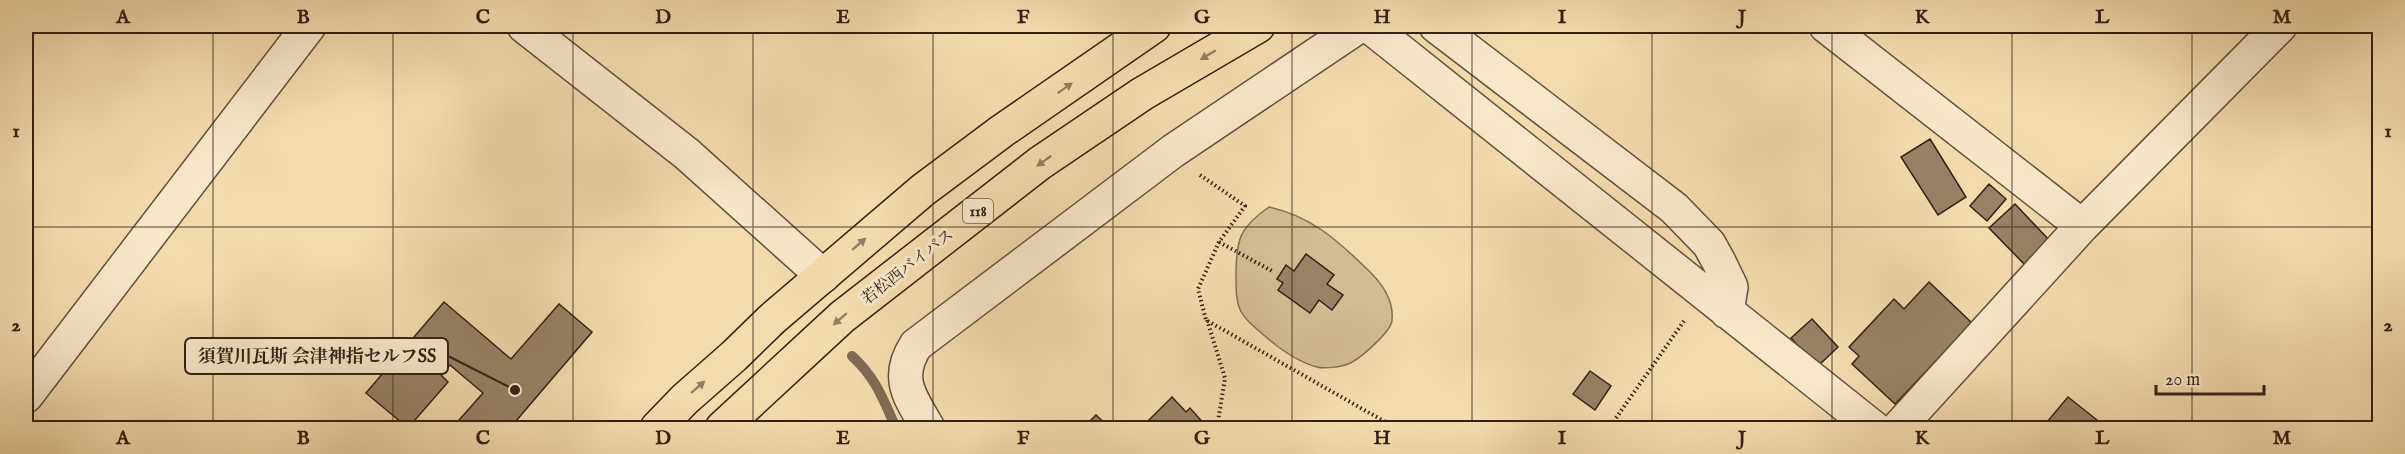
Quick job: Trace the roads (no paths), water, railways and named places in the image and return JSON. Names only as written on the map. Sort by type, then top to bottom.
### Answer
[{"type":"highway","points":[[657,429],[685,399],[734,356],[771,319],[923,190],[1002,130],[1154,26]]},
{"type":"highway","name":"若松西バイパス","points":[[722,429],[842,317],[1040,163],[1142,94],[1258,26]]},
{"type":"street","points":[[26,396],[309,26]]},
{"type":"street","points":[[524,26],[687,154],[822,276]]},
{"type":"street","points":[[928,429],[907,391],[905,366],[916,345],[1173,151],[1359,26]]},
{"type":"street","points":[[1369,26],[1874,429]]},
{"type":"street","points":[[1436,26],[1692,224],[1709,244],[1731,287],[1715,303]]},
{"type":"street","points":[[1826,26],[2082,226]]},
{"type":"street","points":[[1898,429],[2082,226],[2280,26]]},
{"type":"waterway","points":[[852,356],[873,381],[896,428]]},
{"type":"place","name":"須賀川瓦斯 会津神指セルフSS","points":[[515,390]]}]
